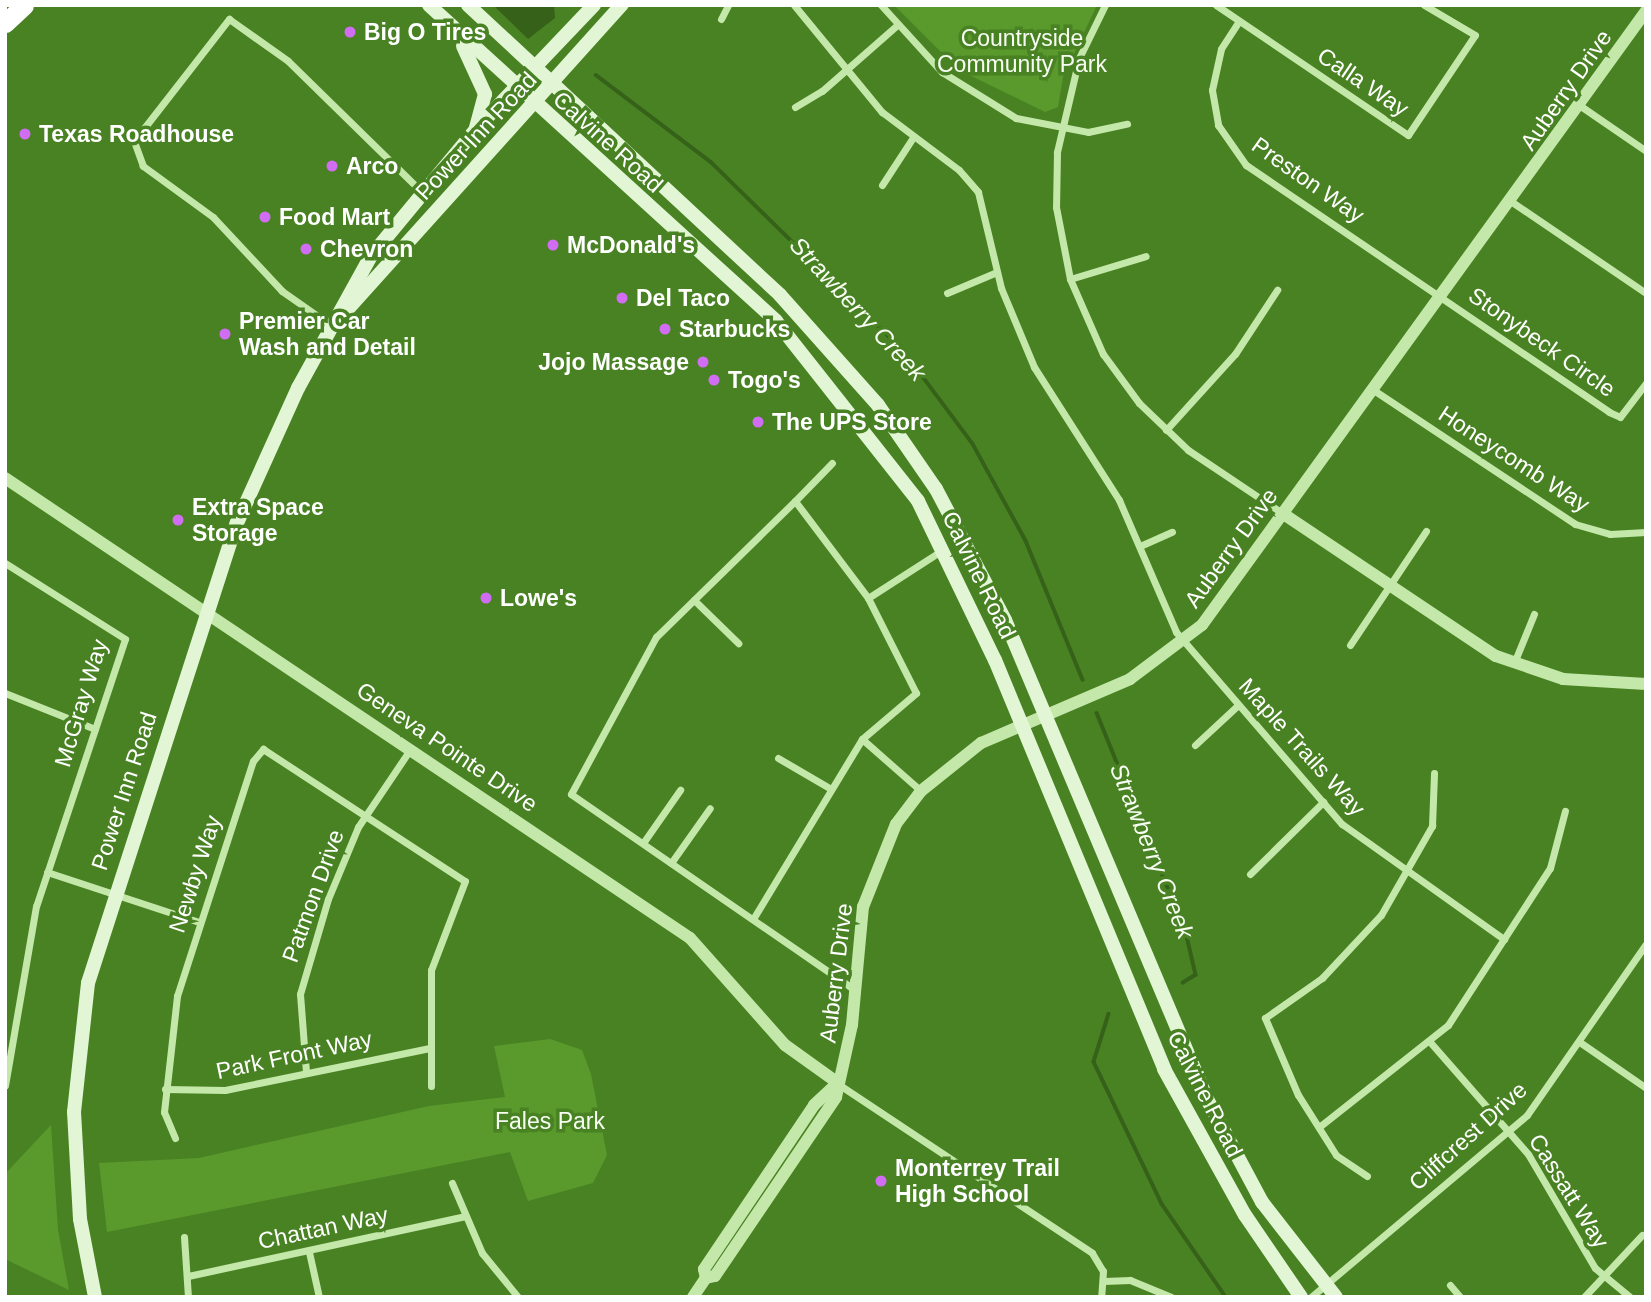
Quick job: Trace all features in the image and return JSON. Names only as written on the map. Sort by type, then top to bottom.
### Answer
[{"type":"highway","points":[[5,23],[24,5]]},
{"type":"main road","name":"Calvine Road","points":[[429,5],[535,107],[776,321],[873,438],[918,501],[1019,722],[1193,1129],[1301,1297]]},
{"type":"main road","name":"Calvine Road","points":[[468,5],[780,296],[878,405],[959,530],[1005,620],[1041,714],[1206,1099],[1262,1202],[1336,1297]]},
{"type":"main road","name":"Power Inn Road","points":[[95,1297],[80,1219],[74,1112],[88,983],[113,895],[208,613],[262,466],[332,326],[371,256],[476,129],[594,5]]},
{"type":"main road","name":"Power Inn Road","points":[[332,326],[555,86],[622,5]]},
{"type":"main road","points":[[451,26],[485,94],[476,129]]},
{"type":"street","points":[[721,19],[728,5]]},
{"type":"street","name":"Maple Trails Way","points":[[794,5],[844,71],[912,139],[960,170],[978,192],[997,272],[1034,367],[1104,473],[1140,546],[1152,589],[1183,642],[1322,803],[1408,875],[1504,939]]},
{"type":"street","points":[[881,5],[895,26],[972,93],[1016,118],[1088,132],[1127,124]]},
{"type":"street","points":[[1105,5],[1079,58],[1061,127],[1056,207],[1070,279],[1103,354],[1166,430],[1389,587],[1514,664],[1583,682],[1646,684]]},
{"type":"street","name":"Calla Way","points":[[1216,5],[1408,135],[1475,35],[1424,5]]},
{"type":"street","name":"Auberry Drive","points":[[838,1083],[856,990],[863,907],[878,862],[921,791],[949,764],[1019,722],[1069,706],[1115,685],[1183,642],[1223,600],[1371,389],[1582,107],[1645,8]]},
{"type":"street","points":[[332,326],[282,291],[213,217],[143,166],[132,149],[140,131],[229,19],[288,61],[422,192]]},
{"type":"street","name":"Preston Way","points":[[1239,21],[1213,79],[1215,114],[1230,146],[1246,165],[1442,296]]},
{"type":"street","points":[[795,107],[844,71],[895,26]]},
{"type":"street","points":[[1582,107],[1646,151]]},
{"type":"street","points":[[882,185],[912,139]]},
{"type":"street","points":[[1512,202],[1646,293]]},
{"type":"street","points":[[1070,279],[1146,256]]},
{"type":"street","points":[[947,293],[997,272]]},
{"type":"street","points":[[1166,430],[1235,354],[1277,290]]},
{"type":"street","name":"Stonybeck Circle","points":[[1442,296],[1620,418],[1646,383]]},
{"type":"street","name":"Honeycomb Way","points":[[1371,389],[1575,524],[1610,534],[1646,531]]},
{"type":"street","points":[[832,463],[656,637],[571,794],[856,990]]},
{"type":"street","name":"Geneva Pointe Drive","points":[[5,478],[411,747],[690,938],[785,1045],[838,1083]]},
{"type":"street","points":[[753,919],[862,739],[916,692],[867,598],[796,501]]},
{"type":"street","points":[[1350,645],[1426,531]]},
{"type":"street","points":[[1140,546],[1172,532]]},
{"type":"street","points":[[867,598],[941,551]]},
{"type":"street","name":"McGray Way","points":[[5,563],[125,639],[47,872],[19,976],[5,1085]]},
{"type":"street","points":[[694,600],[738,643]]},
{"type":"street","points":[[1514,664],[1534,614]]},
{"type":"street","points":[[5,693],[95,729]]},
{"type":"street","points":[[1195,745],[1238,705]]},
{"type":"street","points":[[862,739],[921,791]]},
{"type":"street","name":"Patmon Drive","points":[[306,1072],[299,1021],[303,981],[328,899],[365,816],[411,747]]},
{"type":"street","name":"Newby Way","points":[[175,1138],[166,1124],[165,1089],[177,996],[199,922],[260,750],[274,751],[365,816]]},
{"type":"street","points":[[778,758],[831,789]]},
{"type":"street","points":[[1367,1176],[1342,1163],[1319,1127],[1265,1018],[1346,956],[1408,875],[1433,826],[1434,773]]},
{"type":"street","points":[[643,844],[680,790]]},
{"type":"street","points":[[1250,874],[1322,803]]},
{"type":"street","points":[[671,863],[710,808]]},
{"type":"street","points":[[1319,1127],[1430,1042],[1504,939],[1550,868],[1565,811]]},
{"type":"street","points":[[365,816],[466,884],[444,923],[431,970],[431,1086]]},
{"type":"street","points":[[47,872],[199,922]]},
{"type":"street","name":"Cliffcrest Drive","points":[[1311,1297],[1508,1131],[1581,1043],[1645,946]]},
{"type":"street","name":"Cassatt Way","points":[[1430,1042],[1508,1131],[1539,1171],[1580,1249],[1604,1276],[1630,1297]]},
{"type":"street","points":[[1581,1043],[1646,1087]]},
{"type":"street","name":"Park Front Way","points":[[165,1089],[218,1091],[430,1048]]},
{"type":"street","points":[[693,1297],[706,1278],[704,1269],[814,1105],[838,1083],[1086,1249],[1100,1264],[1104,1282],[1101,1297]]},
{"type":"street","points":[[452,1183],[482,1253],[518,1297]]},
{"type":"street","name":"Chattan Way","points":[[188,1276],[466,1216]]},
{"type":"street","points":[[1584,1297],[1642,1235]]},
{"type":"street","points":[[184,1237],[188,1297]]},
{"type":"street","points":[[309,1252],[319,1297]]},
{"type":"street","points":[[1104,1282],[1130,1280],[1171,1297]]},
{"type":"street","points":[[1450,1285],[1460,1297]]},
{"type":"green space","name":"Countryside Community Park","points":[[894,5],[1097,5],[1063,77],[1058,107],[1045,112],[959,70]]},
{"type":"green space","name":"Fales Park","points":[[550,1039],[582,1050],[591,1074],[607,1155],[593,1183],[528,1201],[510,1152],[107,1232],[99,1163],[199,1158],[429,1106],[505,1097],[494,1046]]},
{"type":"green space","points":[[51,1125],[58,1230],[69,1290],[5,1259],[5,1174]]},
{"type":"shaded area","points":[[493,5],[554,5],[555,18],[528,39]]},
{"type":"waterway","name":"Strawberry Creek","points":[[596,75],[711,162],[903,350],[973,444],[1026,541],[1083,680]]},
{"type":"waterway","name":"Strawberry Creek","points":[[1097,713],[1186,932],[1196,975],[1183,983]]},
{"type":"waterway","name":"Strawberry Creek","points":[[1109,1014],[1094,1062],[1162,1204],[1226,1297]]},
{"type":"place","name":"Big O Tires","points":[[350,32]]},
{"type":"place","name":"Texas Roadhouse","points":[[25,134]]},
{"type":"place","name":"Arco","points":[[332,166]]},
{"type":"place","name":"Food Mart","points":[[265,217]]},
{"type":"place","name":"McDonald's","points":[[553,245]]},
{"type":"place","name":"Chevron","points":[[306,249]]},
{"type":"place","name":"Del Taco","points":[[622,298]]},
{"type":"place","name":"Starbucks","points":[[665,329]]},
{"type":"place","name":"Premier Car Wash and Detail","points":[[225,334]]},
{"type":"place","name":"Jojo Massage","points":[[703,362]]},
{"type":"place","name":"Togo's","points":[[714,380]]},
{"type":"place","name":"The UPS Store","points":[[758,422]]},
{"type":"place","name":"Extra Space Storage","points":[[178,520]]},
{"type":"place","name":"Lowe's","points":[[486,598]]},
{"type":"place","name":"Monterrey Trail High School","points":[[881,1181]]}]
